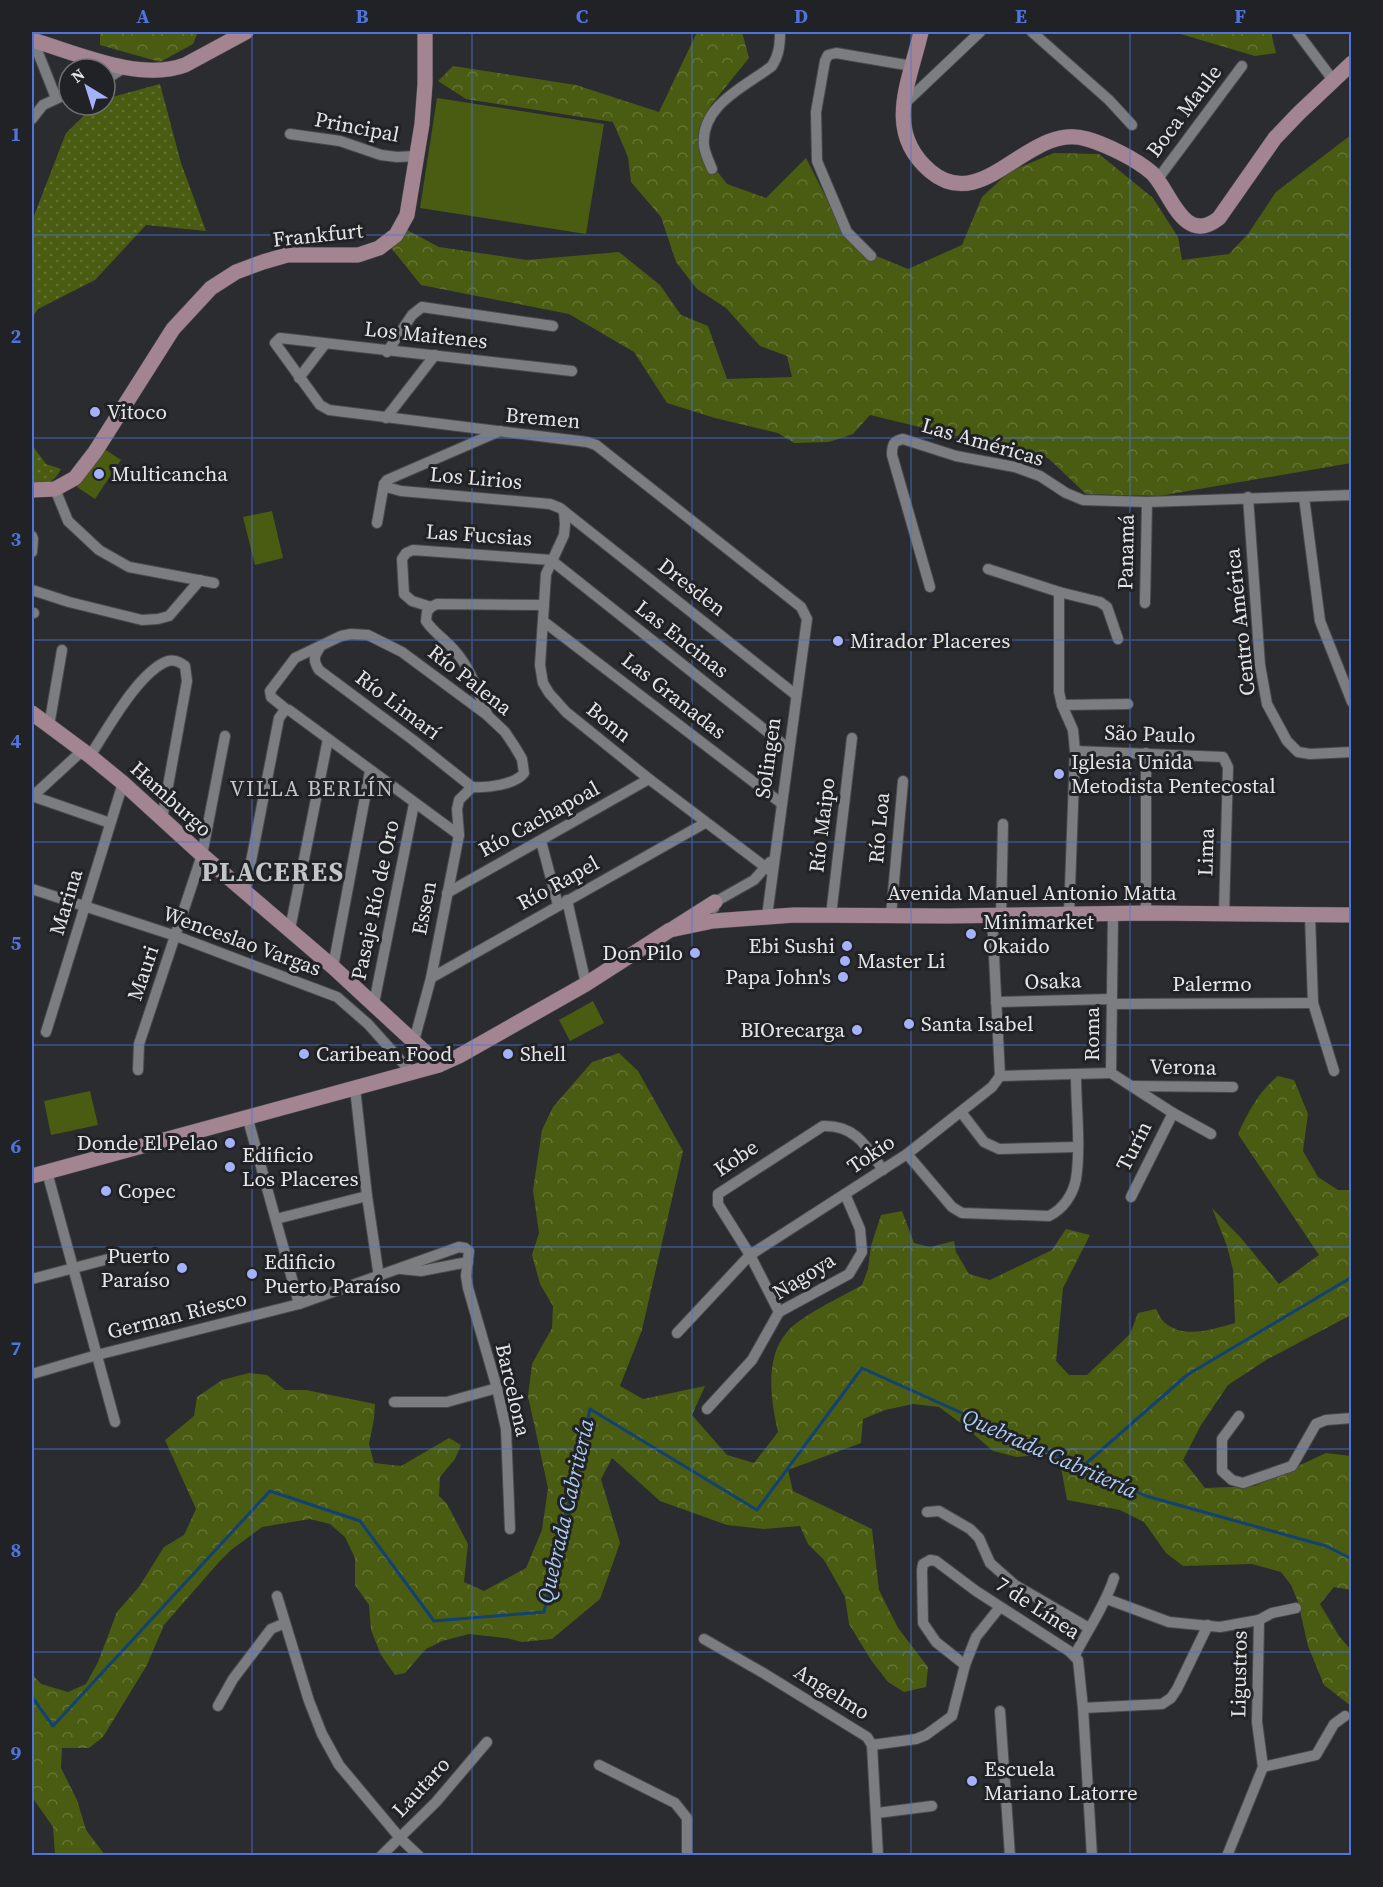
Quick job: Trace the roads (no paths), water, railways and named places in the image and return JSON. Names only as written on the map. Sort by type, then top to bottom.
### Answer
[{"type":"street","points":[[32,40],[125,67],[142,70],[174,69],[246,32]]},
{"type":"street","name":"Frankfurt","points":[[55,489],[75,478],[86,464],[173,329],[211,288],[236,272],[287,255],[358,255],[379,248],[396,235],[407,215],[417,156],[425,84],[425,32]]},
{"type":"street","points":[[712,169],[704,146],[707,126],[717,106],[772,66],[777,57],[780,32]]},
{"type":"street","points":[[921,32],[903,105],[903,128],[909,146],[920,163],[935,176],[953,183],[968,184],[988,177],[1039,144],[1058,137],[1085,138],[1108,147],[1153,173],[1184,220],[1202,226],[1211,225],[1233,200],[1275,138],[1352,63]]},
{"type":"street","points":[[903,105],[980,32]]},
{"type":"street","points":[[1032,32],[1109,100],[1132,125]]},
{"type":"street","points":[[1297,32],[1334,80]]},
{"type":"street","points":[[32,40],[56,98],[43,105],[32,119]]},
{"type":"street","points":[[872,256],[847,232],[816,161],[816,112],[825,61],[828,55],[836,54],[912,66]]},
{"type":"street","name":"Boca Maule","points":[[1157,180],[1242,66]]},
{"type":"street","points":[[117,72],[125,67]]},
{"type":"street","name":"Principal","points":[[290,134],[340,141],[381,155],[417,156]]},
{"type":"street","points":[[387,352],[412,315],[422,307],[553,326]]},
{"type":"street","name":"Los Maitenes","points":[[299,378],[276,346],[276,341],[280,338],[572,372]]},
{"type":"street","points":[[325,344],[299,378],[320,405],[329,410],[500,431]]},
{"type":"street","points":[[386,418],[435,355]]},
{"type":"street","name":"Bremen","points":[[384,484],[392,477],[500,431],[587,442],[596,445],[801,607]]},
{"type":"street","name":"Las Américas","points":[[930,587],[891,454],[892,445],[897,440],[903,439],[956,456],[1015,467],[1040,476],[1066,493],[1083,500],[1147,502],[1352,495]]},
{"type":"street","points":[[377,523],[384,484]]},
{"type":"street","name":"Los Lirios","points":[[384,484],[401,491],[550,504],[564,512]]},
{"type":"street","points":[[32,490],[55,489],[68,521],[99,550],[129,567],[214,582]]},
{"type":"street","name":"Centro América","points":[[1248,497],[1260,665],[1267,704],[1287,741],[1298,752],[1310,754],[1352,752]]},
{"type":"street","points":[[1304,497],[1320,621],[1352,702]]},
{"type":"street","name":"Panamá","points":[[1145,603],[1147,502]]},
{"type":"street","name":"Dresden","points":[[564,512],[796,695]]},
{"type":"street","name":"Bonn","points":[[558,550],[566,524],[564,512]]},
{"type":"street","name":"Bonn","points":[[579,523],[551,560],[546,574],[540,666],[543,683],[560,706],[649,779],[768,870]]},
{"type":"street","points":[[32,536],[32,552]]},
{"type":"street","name":"Las Fucsias","points":[[431,607],[412,601],[404,594],[402,559],[406,553],[413,550],[551,560]]},
{"type":"street","name":"Las Encinas","points":[[551,560],[789,749]]},
{"type":"street","points":[[988,569],[1059,592],[1100,602],[1107,608],[1118,639]]},
{"type":"street","points":[[32,590],[69,602],[142,620],[169,616],[200,580]]},
{"type":"street","points":[[1059,592],[1059,692],[1073,730],[1076,751],[1070,915]]},
{"type":"street","points":[[487,715],[471,675],[455,651],[432,630],[426,621],[427,612],[437,604],[544,605]]},
{"type":"street","name":"Solingen","points":[[768,870],[774,858],[807,619],[801,607]]},
{"type":"street","name":"Las Granadas","points":[[543,621],[781,803]]},
{"type":"street","name":"Río Palena","points":[[288,710],[271,697],[270,691],[291,661],[341,636],[368,635],[402,652],[487,715],[505,732],[522,759],[524,773],[516,780],[472,787]]},
{"type":"street","name":"Río Limarí","points":[[319,648],[314,658],[319,670],[472,787]]},
{"type":"street","points":[[38,720],[62,650]]},
{"type":"street","points":[[32,796],[87,753],[129,696],[156,668],[170,660],[178,661],[185,666],[187,681],[162,819]]},
{"type":"street","points":[[1062,705],[1128,704]]},
{"type":"street","points":[[244,892],[279,718],[281,713],[288,710],[459,835]]},
{"type":"street","name":"Hamburgo","points":[[38,720],[87,753],[123,783],[244,892],[374,1003],[439,1065]]},
{"type":"street","name":"Mauri","points":[[138,1070],[139,1044],[202,855],[225,736]]},
{"type":"street","name":"Río Maipo","points":[[831,915],[852,738]]},
{"type":"street","points":[[290,929],[328,739]]},
{"type":"street","name":"São Paulo","points":[[1076,751],[1223,757]]},
{"type":"street","points":[[1146,753],[1146,913]]},
{"type":"street","name":"Lima","points":[[1223,757],[1228,767],[1224,914]]},
{"type":"street","points":[[333,967],[370,771]]},
{"type":"street","name":"Río Cachapoal","points":[[447,893],[649,779]]},
{"type":"street","name":"Río Loa","points":[[891,915],[903,781]]},
{"type":"street","name":"Marina","points":[[46,1032],[123,783]]},
{"type":"street","name":"Essen","points":[[414,1041],[431,978],[459,835],[459,800],[472,787]]},
{"type":"street","points":[[32,796],[110,823]]},
{"type":"street","name":"Pasaje Río de Oro","points":[[374,1003],[414,804]]},
{"type":"street","name":"Río Rapel","points":[[431,978],[705,823]]},
{"type":"street","points":[[1002,824],[996,916],[996,1002],[1000,1076],[1112,1073]]},
{"type":"street","points":[[541,841],[586,984]]},
{"type":"street","points":[[670,930],[768,870]]},
{"type":"street","points":[[767,916],[768,870]]},
{"type":"street","points":[[754,880],[763,885],[769,894]]},
{"type":"street","name":"Wenceslao Vargas","points":[[32,889],[176,936],[337,997],[368,1024],[412,1073]]},
{"type":"street","points":[[713,921],[715,902]]},
{"type":"street","name":"Avenida Manuel Antonio Matta","points":[[39,1174],[439,1065],[586,984],[670,930],[713,921],[767,916],[831,915],[996,916],[1146,913],[1352,915]]},
{"type":"street","name":"Roma","points":[[1113,914],[1112,1073],[1173,1113],[1211,1134]]},
{"type":"street","points":[[1310,915],[1312,1003],[1334,1071]]},
{"type":"street","name":"Osaka","points":[[996,1002],[1112,1001]]},
{"type":"street","name":"Palermo","points":[[1112,1001],[1312,1003]]},
{"type":"street","points":[[907,1154],[952,1207],[962,1213],[1049,1216],[1060,1210],[1076,1181],[1076,1075]]},
{"type":"street","name":"Tokio","points":[[677,1333],[750,1255],[907,1154],[992,1087],[1000,1076]]},
{"type":"street","name":"Verona","points":[[1133,1086],[1233,1088]]},
{"type":"street","points":[[355,1088],[379,1277]]},
{"type":"street","points":[[961,1112],[984,1142],[999,1149],[1077,1147]]},
{"type":"street","name":"Turín","points":[[1131,1197],[1173,1113]]},
{"type":"street","points":[[247,1116],[299,1304]]},
{"type":"street","name":"Kobe","points":[[779,1312],[750,1255],[718,1204],[717,1196],[720,1191],[807,1135],[828,1126],[863,1140],[883,1170]]},
{"type":"street","points":[[39,1174],[73,1268],[115,1422]]},
{"type":"street","name":"Nagoya","points":[[707,1408],[752,1360],[779,1312],[849,1274],[862,1252],[860,1229],[845,1194]]},
{"type":"street","points":[[276,1219],[367,1196]]},
{"type":"street","name":"German Riesco","points":[[32,1374],[97,1355],[299,1304],[459,1247],[469,1251],[468,1262],[421,1270],[400,1269]]},
{"type":"street","points":[[32,1279],[112,1258]]},
{"type":"street","name":"Barcelona","points":[[468,1262],[466,1276],[468,1288],[497,1388],[506,1429],[510,1529]]},
{"type":"street","points":[[394,1402],[447,1402],[497,1388]]},
{"type":"street","points":[[1239,1416],[1222,1439],[1222,1471],[1232,1480],[1243,1484],[1292,1466],[1316,1424],[1326,1420],[1352,1418]]},
{"type":"street","points":[[927,1512],[939,1511],[970,1529],[979,1538],[990,1563],[1015,1585],[1089,1628]]},
{"type":"street","name":"7 de Línea","points":[[965,1665],[936,1642],[923,1623],[922,1570],[923,1564],[933,1560],[1000,1607],[1075,1655],[1078,1660],[1092,1856]]},
{"type":"street","points":[[1075,1655],[1107,1599],[1114,1578]]},
{"type":"street","points":[[277,1596],[309,1701],[322,1734],[339,1765],[418,1856]]},
{"type":"street","points":[[1107,1599],[1169,1622],[1220,1627],[1259,1620]]},
{"type":"street","points":[[872,1745],[916,1739],[947,1721],[955,1709],[965,1665],[976,1637],[1000,1607]]},
{"type":"street","name":"Ligustros","points":[[1227,1856],[1263,1767],[1257,1722],[1259,1620],[1272,1613],[1296,1608]]},
{"type":"street","points":[[218,1706],[233,1679],[271,1629],[285,1623]]},
{"type":"street","points":[[1083,1708],[1162,1704],[1171,1698],[1177,1689],[1208,1625]]},
{"type":"street","name":"Angelmo","points":[[704,1639],[867,1737],[872,1745],[878,1856]]},
{"type":"street","points":[[1000,1711],[1010,1856]]},
{"type":"street","points":[[1263,1767],[1312,1758],[1334,1724],[1345,1716]]},
{"type":"street","name":"Lautaro","points":[[381,1856],[436,1802],[487,1742]]},
{"type":"street","points":[[599,1765],[675,1803],[687,1818],[687,1856]]},
{"type":"street","points":[[877,1813],[932,1806]]},
{"type":"waterway","points":[[1082,1467],[1187,1375],[1352,1277]]},
{"type":"waterway","name":"Quebrada Cabritería","points":[[32,1697],[53,1726],[270,1491],[360,1521],[434,1621],[544,1612],[590,1409],[757,1510],[862,1368],[1146,1496],[1326,1546],[1352,1559]]},
{"type":"place","name":"Vitoco","points":[[95,412]]},
{"type":"place","name":"Multicancha","points":[[99,474]]},
{"type":"place","name":"Mirador Placeres","points":[[838,641]]},
{"type":"place","name":"Iglesia Unida Metodista Pentecostal","points":[[1059,774]]},
{"type":"place","name":"Minimarket Okaido","points":[[971,934]]},
{"type":"place","name":"Ebi Sushi","points":[[847,946]]},
{"type":"place","name":"Don Pilo","points":[[695,953]]},
{"type":"place","name":"Master Li","points":[[845,961]]},
{"type":"place","name":"Papa John's","points":[[843,977]]},
{"type":"place","name":"Santa Isabel","points":[[909,1024]]},
{"type":"place","name":"BIOrecarga","points":[[857,1030]]},
{"type":"place","name":"Caribean Food","points":[[304,1054]]},
{"type":"place","name":"Shell","points":[[508,1054]]},
{"type":"place","name":"Donde El Pelao","points":[[230,1143]]},
{"type":"place","name":"Edificio Los Placeres","points":[[230,1167]]},
{"type":"place","name":"Copec","points":[[106,1191]]},
{"type":"place","name":"Puerto Paraíso","points":[[182,1268]]},
{"type":"place","name":"Edificio Puerto Paraíso","points":[[252,1274]]},
{"type":"place","name":"Escuela Mariano Latorre","points":[[972,1781]]},
{"type":"district","name":"VILLA BERLÍN","points":[[312,788]]},
{"type":"district","name":"PLACERES","points":[[273,872]]}]
